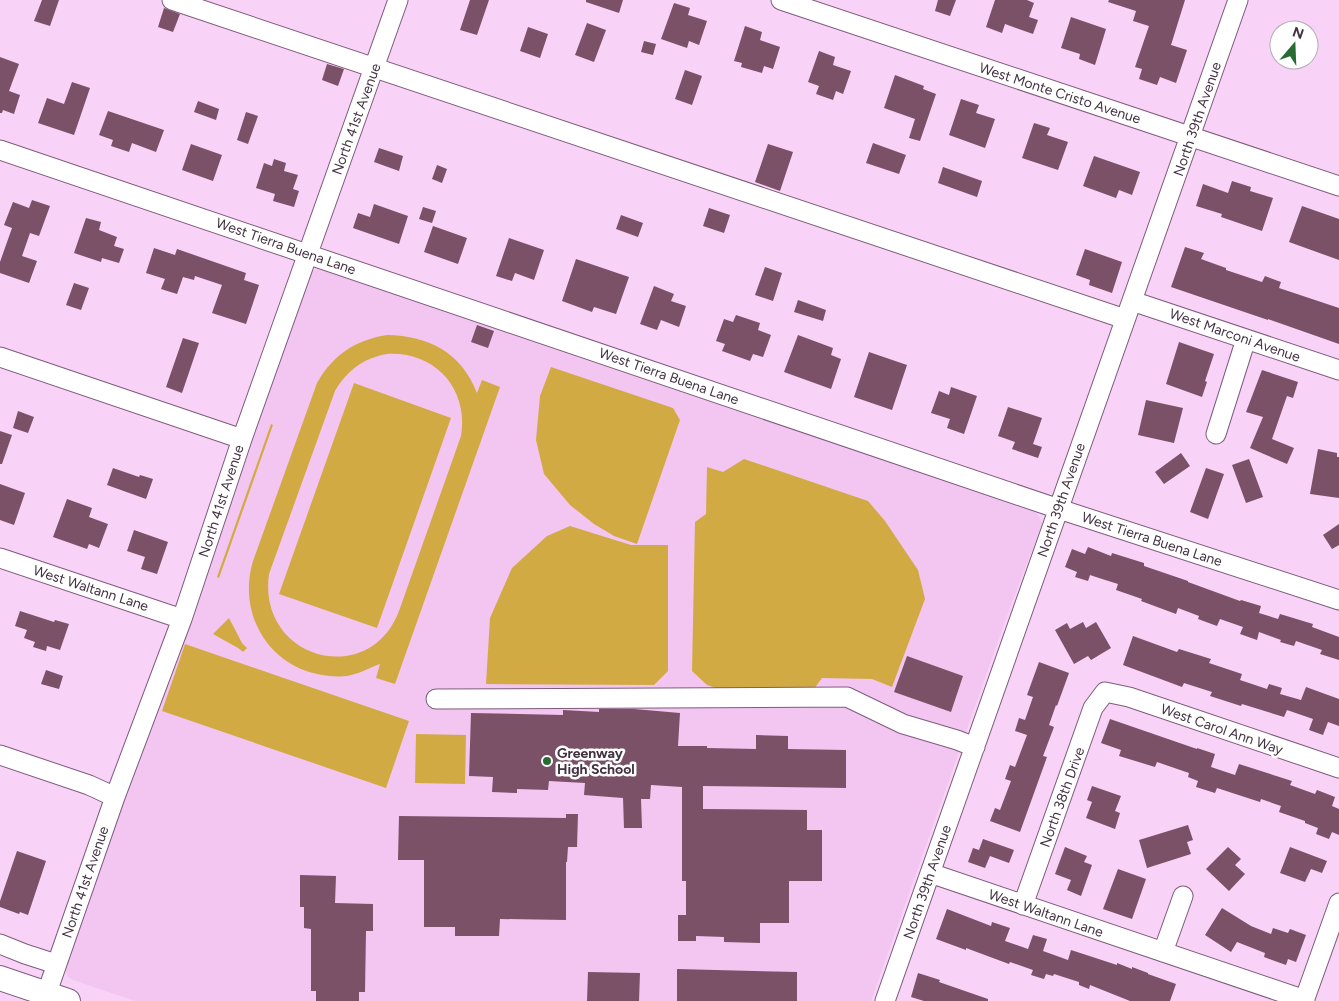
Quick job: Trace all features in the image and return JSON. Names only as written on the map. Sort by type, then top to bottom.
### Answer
[{"type":"main road","points":[[0,978],[52,999]]},
{"type":"street","points":[[172,0],[1125,319]]},
{"type":"street","name":"North 41st Avenue","points":[[52,999],[56,964],[115,797],[182,619],[242,439],[398,0]]},
{"type":"street","name":"West Monte Cristo Avenue","points":[[780,0],[1339,186]]},
{"type":"street","name":"North 39th Avenue","points":[[885,1001],[1238,0]]},
{"type":"street","name":"West Tierra Buena Lane","points":[[0,150],[1059,508],[1339,600]]},
{"type":"street","name":"West Marconi Avenue","points":[[1132,301],[1339,370]]},
{"type":"street","points":[[1216,434],[1246,339]]},
{"type":"street","points":[[0,357],[242,439]]},
{"type":"street","name":"West Waltann Lane","points":[[0,558],[182,619]]},
{"type":"street","name":"West Carol Ann Way","points":[[1105,692],[1129,698],[1339,768]]},
{"type":"street","name":"North 38th Drive","points":[[1023,905],[1093,708],[1105,692]]},
{"type":"street","points":[[436,699],[847,697],[903,724],[974,747]]},
{"type":"street","points":[[0,755],[89,785],[115,797]]},
{"type":"street","name":"West Waltann Lane","points":[[930,873],[1304,1000]]},
{"type":"street","points":[[1163,952],[1183,896]]},
{"type":"street","points":[[1304,1000],[1334,931],[1339,903]]},
{"type":"street","points":[[0,944],[56,964]]},
{"type":"shaded area","name":"Greenway High School","points":[[325,268],[349,279],[1018,504],[1036,512],[1042,524],[1008,613],[871,1001],[135,1001],[68,977],[65,965],[311,272]]},
{"type":"shaded area","points":[[387,335],[402,336],[430,343],[453,357],[470,379],[477,393],[482,380],[500,387],[395,684],[376,678],[380,664],[356,674],[332,676],[321,675],[299,668],[283,659],[260,632],[249,598],[249,579],[253,561],[317,383],[330,364],[346,350],[375,337]],"holes":[[[387,354],[404,355],[420,359],[433,366],[445,376],[453,388],[459,403],[462,419],[461,436],[399,611],[384,636],[364,650],[342,656],[318,654],[297,644],[280,627],[270,603],[269,574],[335,391],[345,377],[363,362]]]},
{"type":"shaded area","points":[[551,367],[673,408],[680,420],[637,544],[614,536],[594,524],[570,505],[544,474],[536,440],[540,396]]},
{"type":"shaded area","points":[[354,383],[451,418],[377,628],[279,594]]},
{"type":"shaded area","points":[[271,424],[273,425],[219,578],[217,577]]},
{"type":"shaded area","points":[[744,459],[868,501],[885,521],[918,570],[925,599],[892,687],[872,679],[822,678],[814,689],[716,688],[707,685],[692,671],[695,522],[706,514],[707,467],[723,472]]},
{"type":"shaded area","points":[[570,526],[631,545],[668,545],[668,671],[654,685],[486,684],[490,618],[512,568],[547,536]]},
{"type":"shaded area","points":[[229,618],[242,643],[247,648],[243,652],[213,634]]},
{"type":"shaded area","points":[[185,644],[409,721],[386,788],[162,711]]},
{"type":"shaded area","points":[[416,734],[466,735],[465,784],[415,783]]},
{"type":"building","points":[[42,0],[59,0],[50,26],[34,21]]},
{"type":"building","points":[[470,0],[489,0],[477,35],[460,30]]},
{"type":"building","points":[[586,0],[623,0],[619,13],[586,2]]},
{"type":"building","points":[[938,0],[956,0],[950,16],[935,11]]},
{"type":"building","points":[[995,0],[1027,0],[1034,3],[1029,17],[1038,20],[1033,34],[1005,24],[1002,33],[986,27]]},
{"type":"building","points":[[1109,0],[1185,0],[1171,45],[1187,50],[1176,83],[1160,77],[1157,85],[1139,79],[1142,69],[1135,67],[1149,26],[1133,21],[1136,11],[1108,2]]},
{"type":"building","points":[[674,3],[690,8],[688,15],[707,21],[699,45],[689,41],[687,48],[661,39]]},
{"type":"building","points":[[164,8],[180,14],[173,32],[158,27]]},
{"type":"building","points":[[1071,17],[1106,29],[1095,65],[1079,59],[1080,54],[1061,48]]},
{"type":"building","points":[[587,23],[606,30],[594,62],[575,55]]},
{"type":"building","points":[[745,26],[762,32],[760,40],[780,47],[773,69],[764,66],[762,73],[741,67],[742,63],[734,61]]},
{"type":"building","points":[[528,27],[548,34],[540,58],[520,51]]},
{"type":"building","points":[[644,41],[656,44],[653,55],[641,52]]},
{"type":"building","points":[[819,51],[835,57],[833,65],[851,71],[843,94],[836,91],[833,100],[816,94],[819,86],[808,82]]},
{"type":"building","points":[[0,57],[19,64],[9,91],[20,95],[14,114],[3,110],[0,113]]},
{"type":"building","points":[[327,64],[344,69],[338,86],[322,80]]},
{"type":"building","points":[[685,70],[702,76],[692,105],[675,99]]},
{"type":"building","points":[[895,75],[924,86],[923,89],[936,94],[920,141],[909,138],[915,119],[884,108]]},
{"type":"building","points":[[72,82],[90,88],[74,135],[38,123],[47,98],[64,104]]},
{"type":"building","points":[[961,99],[979,105],[976,113],[995,119],[985,148],[949,135]]},
{"type":"building","points":[[198,101],[219,109],[216,120],[194,112]]},
{"type":"building","points":[[108,111],[164,130],[156,152],[132,143],[129,152],[111,146],[113,140],[99,135]]},
{"type":"building","points":[[246,112],[258,116],[248,144],[237,140]]},
{"type":"building","points":[[1034,123],[1050,128],[1047,135],[1068,142],[1058,170],[1022,158]]},
{"type":"building","points":[[873,143],[906,155],[899,174],[866,163]]},
{"type":"building","points":[[191,144],[222,155],[213,181],[182,170]]},
{"type":"building","points":[[768,144],[793,152],[780,191],[755,182]]},
{"type":"building","points":[[379,148],[403,156],[399,171],[374,162]]},
{"type":"building","points":[[1094,156],[1140,172],[1132,195],[1119,190],[1116,198],[1083,186]]},
{"type":"building","points":[[274,159],[286,163],[284,171],[298,175],[293,189],[299,191],[294,207],[273,201],[275,194],[256,188],[264,163],[272,166]]},
{"type":"building","points":[[437,165],[447,169],[442,183],[432,179]]},
{"type":"building","points":[[943,167],[982,181],[977,197],[938,183]]},
{"type":"building","points":[[1232,181],[1251,187],[1250,191],[1273,198],[1262,231],[1221,217],[1222,214],[1196,206],[1203,184],[1228,193]]},
{"type":"building","points":[[32,200],[50,206],[39,236],[30,233],[22,256],[37,261],[29,283],[0,273],[0,262],[12,228],[4,225],[13,202],[29,208]]},
{"type":"building","points":[[374,204],[408,216],[399,244],[353,228],[358,213],[370,217]]},
{"type":"building","points":[[1302,206],[1339,219],[1339,260],[1289,242]]},
{"type":"building","points":[[423,207],[436,211],[432,223],[419,219]]},
{"type":"building","points":[[709,208],[730,215],[724,233],[703,226]]},
{"type":"building","points":[[621,215],[643,223],[638,237],[616,229]]},
{"type":"building","points":[[86,218],[101,222],[99,230],[117,237],[114,246],[124,249],[119,263],[102,258],[101,262],[74,253]]},
{"type":"building","points":[[433,226],[467,238],[458,264],[424,252]]},
{"type":"building","points":[[509,238],[544,250],[534,280],[515,273],[512,281],[496,276]]},
{"type":"building","points":[[1185,247],[1204,253],[1201,259],[1226,268],[1226,270],[1262,282],[1265,276],[1281,282],[1279,288],[1339,308],[1339,344],[1171,287]]},
{"type":"building","points":[[154,248],[175,255],[177,249],[246,273],[244,280],[259,285],[246,324],[212,313],[222,285],[195,276],[194,280],[183,277],[177,294],[161,289],[165,279],[146,273]]},
{"type":"building","points":[[1085,249],[1122,262],[1112,293],[1089,285],[1090,280],[1076,275]]},
{"type":"building","points":[[576,259],[629,277],[616,314],[594,307],[592,312],[562,301]]},
{"type":"building","points":[[765,267],[782,273],[773,301],[755,295]]},
{"type":"building","points":[[74,283],[89,288],[81,310],[66,305]]},
{"type":"building","points":[[654,286],[674,294],[671,301],[686,306],[679,327],[661,320],[657,330],[640,324]]},
{"type":"building","points":[[798,300],[826,310],[823,321],[794,312]]},
{"type":"building","points":[[736,315],[760,323],[758,330],[771,335],[763,357],[753,354],[750,361],[722,351],[725,344],[716,341],[724,319],[733,322]]},
{"type":"building","points":[[477,325],[494,331],[488,348],[471,342]]},
{"type":"building","points":[[798,335],[833,348],[831,355],[841,359],[831,389],[784,372]]},
{"type":"building","points":[[183,338],[199,343],[182,393],[166,387]]},
{"type":"building","points":[[1179,342],[1214,354],[1202,397],[1166,384]]},
{"type":"building","points":[[869,352],[907,365],[892,410],[854,397]]},
{"type":"building","points":[[1262,370],[1298,382],[1293,398],[1287,396],[1272,439],[1294,448],[1287,464],[1250,448],[1263,417],[1246,412]]},
{"type":"building","points":[[951,387],[977,396],[964,434],[947,428],[950,419],[931,413],[939,391],[949,395]]},
{"type":"building","points":[[1146,400],[1183,408],[1174,443],[1138,435]]},
{"type":"building","points":[[1008,407],[1042,418],[1033,444],[1042,447],[1038,458],[1012,449],[1015,442],[998,436]]},
{"type":"building","points":[[18,411],[34,417],[28,433],[13,428]]},
{"type":"building","points":[[0,431],[12,435],[2,464],[0,464]]},
{"type":"building","points":[[1318,449],[1337,453],[1337,457],[1339,457],[1339,498],[1310,494]]},
{"type":"building","points":[[1181,453],[1190,466],[1164,484],[1155,472]]},
{"type":"building","points":[[1249,459],[1263,497],[1246,503],[1232,465]]},
{"type":"building","points":[[113,468],[139,477],[140,475],[153,479],[146,499],[107,485]]},
{"type":"building","points":[[1206,468],[1224,474],[1208,519],[1190,512]]},
{"type":"building","points":[[0,484],[25,493],[14,525],[0,520]]},
{"type":"building","points":[[67,499],[92,508],[89,517],[108,524],[99,548],[89,544],[87,549],[53,537]]},
{"type":"building","points":[[1339,524],[1339,545],[1332,549],[1323,535]]},
{"type":"building","points":[[134,530],[168,542],[157,574],[141,569],[145,557],[127,551]]},
{"type":"building","points":[[1088,547],[1111,556],[1112,553],[1144,563],[1144,566],[1240,601],[1261,606],[1259,613],[1278,619],[1280,614],[1313,624],[1312,627],[1339,637],[1339,660],[1320,654],[1322,650],[1296,641],[1294,646],[1259,632],[1257,640],[1240,634],[1243,627],[1220,619],[1217,626],[1198,619],[1199,616],[1178,608],[1176,614],[1116,590],[1118,584],[1090,575],[1088,581],[1075,577],[1077,572],[1065,567],[1072,549],[1085,554]]},
{"type":"building","points":[[20,611],[54,622],[55,620],[69,624],[60,650],[47,646],[46,651],[33,647],[35,642],[24,638],[27,630],[15,626]]},
{"type":"building","points":[[1083,622],[1086,628],[1096,622],[1111,648],[1091,660],[1088,656],[1074,664],[1055,630],[1067,623],[1070,629]]},
{"type":"building","points":[[1133,636],[1177,652],[1179,649],[1211,659],[1209,663],[1242,674],[1240,680],[1267,689],[1269,684],[1282,688],[1280,694],[1301,700],[1306,687],[1339,699],[1339,726],[1328,722],[1323,735],[1309,730],[1313,719],[1287,710],[1284,717],[1242,704],[1241,706],[1210,696],[1212,692],[1184,683],[1182,687],[1123,665]]},
{"type":"building","points":[[907,656],[963,676],[951,712],[894,692]]},
{"type":"building","points":[[1039,662],[1069,673],[1049,725],[1054,727],[1043,756],[1047,757],[1020,832],[990,821],[995,808],[1000,810],[1011,781],[1005,779],[1010,765],[1015,767],[1027,735],[1015,731],[1019,718],[1025,720],[1033,697],[1027,695]]},
{"type":"building","points":[[46,670],[63,676],[59,689],[41,684]]},
{"type":"building","points":[[599,709],[634,709],[680,713],[678,746],[756,749],[756,735],[788,736],[788,749],[846,750],[846,788],[703,786],[703,809],[807,810],[807,830],[822,830],[822,881],[789,881],[789,923],[760,923],[760,943],[724,942],[724,937],[696,936],[696,941],[678,941],[678,915],[686,915],[686,881],[682,881],[682,787],[651,785],[650,799],[641,799],[642,828],[624,828],[623,798],[584,795],[585,783],[549,781],[548,790],[517,789],[517,793],[492,792],[493,777],[469,776],[471,713],[563,715],[563,710],[599,712]]},
{"type":"building","points":[[1110,719],[1215,754],[1211,767],[1235,775],[1239,764],[1292,781],[1290,785],[1315,794],[1317,790],[1335,797],[1332,806],[1339,809],[1339,835],[1332,832],[1329,839],[1316,834],[1318,828],[1305,823],[1305,821],[1279,812],[1281,806],[1261,799],[1260,802],[1217,788],[1215,793],[1196,787],[1198,781],[1188,777],[1189,773],[1157,762],[1155,767],[1119,756],[1121,750],[1101,743]]},
{"type":"building","points":[[1092,786],[1121,796],[1115,811],[1120,813],[1115,829],[1086,818],[1092,802],[1087,800]]},
{"type":"building","points":[[566,814],[578,814],[577,847],[568,847],[566,862],[566,920],[500,919],[499,936],[455,936],[455,927],[424,927],[424,860],[398,860],[399,816],[566,818]]},
{"type":"building","points":[[1188,825],[1193,840],[1187,842],[1191,854],[1147,868],[1139,840]]},
{"type":"building","points":[[983,839],[1014,850],[1009,863],[990,856],[985,868],[968,862],[973,848],[979,850]]},
{"type":"building","points":[[1065,847],[1087,856],[1084,862],[1092,865],[1081,896],[1067,890],[1071,880],[1055,874]]},
{"type":"building","points":[[1228,847],[1241,859],[1235,865],[1245,874],[1229,891],[1206,869]]},
{"type":"building","points":[[1290,847],[1327,861],[1322,873],[1311,869],[1305,882],[1280,873]]},
{"type":"building","points":[[17,851],[46,861],[28,915],[20,912],[19,914],[0,907],[0,901]]},
{"type":"building","points":[[1118,869],[1146,879],[1132,919],[1103,909]]},
{"type":"building","points":[[300,875],[336,876],[335,903],[373,904],[373,931],[366,931],[365,992],[359,992],[359,1001],[316,1001],[316,991],[311,991],[311,929],[304,928],[304,907],[300,907]]},
{"type":"building","points":[[1222,908],[1251,926],[1271,934],[1273,928],[1288,933],[1290,929],[1306,935],[1296,962],[1288,959],[1286,965],[1264,957],[1265,953],[1237,942],[1231,952],[1205,935]]},
{"type":"building","points":[[947,909],[991,926],[992,922],[1010,928],[1005,941],[1028,949],[1033,935],[1047,939],[1043,951],[1068,960],[1071,950],[1117,965],[1117,963],[1132,969],[1132,967],[1176,984],[1170,1001],[1130,1001],[1090,985],[1089,989],[1079,985],[1079,982],[1054,974],[1053,976],[1046,974],[1044,979],[1031,975],[1033,970],[1010,962],[1009,964],[936,939]]},
{"type":"building","points":[[677,969],[797,972],[797,1001],[677,1001]]},
{"type":"building","points":[[588,972],[640,973],[639,1001],[587,1001]]},
{"type":"building","points":[[918,973],[988,999],[988,1001],[924,1001],[911,997]]},
{"type":"place","name":"Greenway High School","points":[[547,761]]}]
